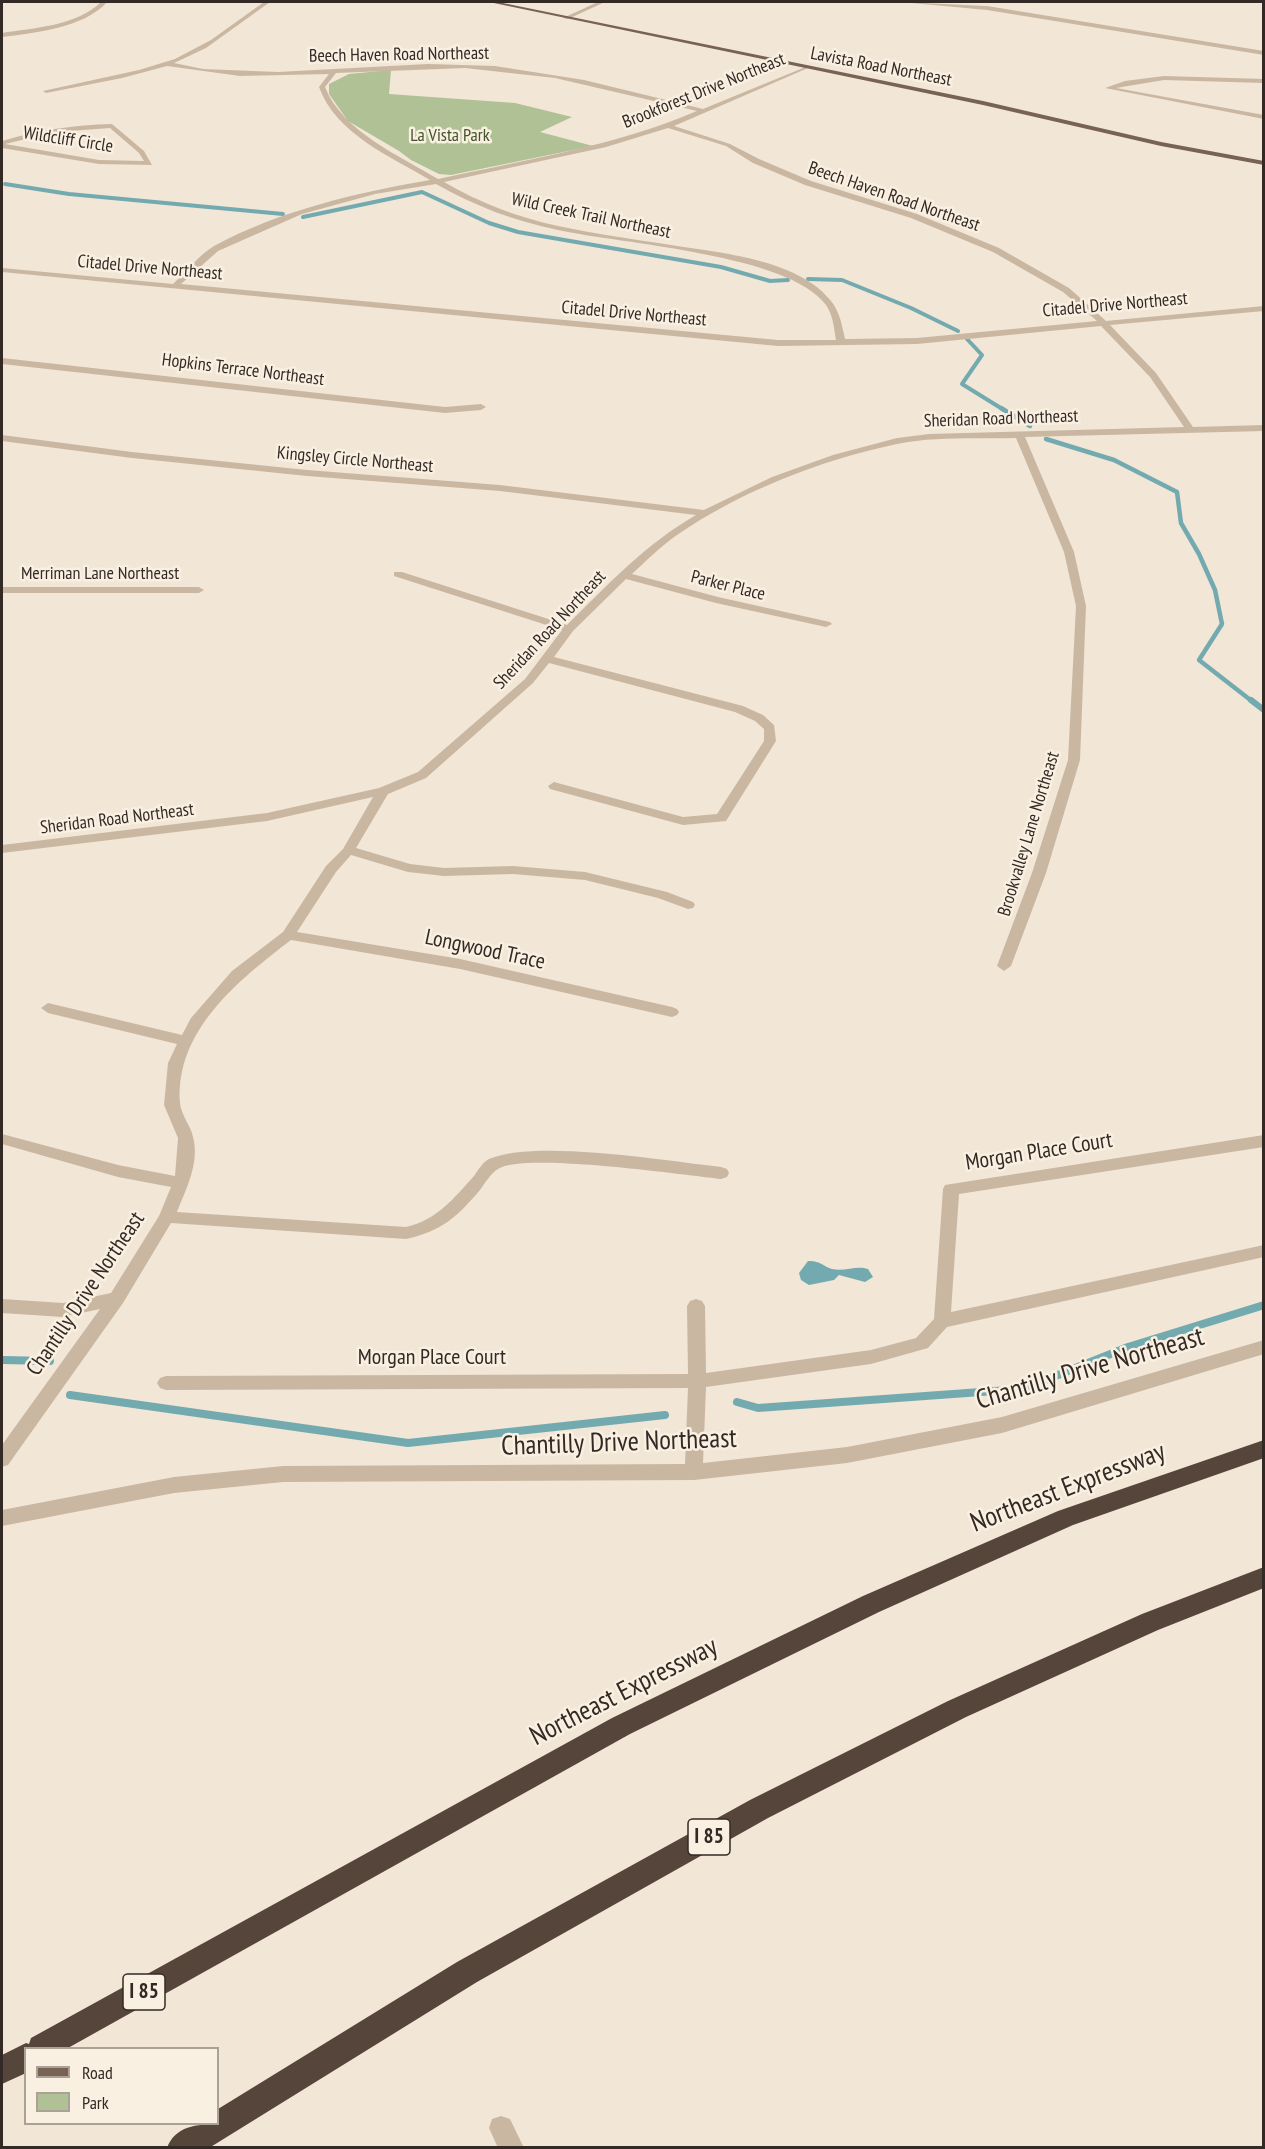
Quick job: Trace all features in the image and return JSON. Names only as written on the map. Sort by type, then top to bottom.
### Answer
[{"type":"highway","name":"Northeast Expressway","points":[[45,2047],[621,1726],[871,1604],[1066,1518],[1263,1449]]},
{"type":"highway","name":"I 85","points":[[182,2148],[467,1972],[759,1809],[957,1709],[1150,1622],[1263,1577]]},
{"type":"highway","points":[[2,2070],[24,2058]]},
{"type":"main road","name":"Lavista Road Northeast","points":[[492,2],[994,105],[1177,148],[1263,163]]},
{"type":"street","points":[[2,35],[66,22],[94,10],[104,2]]},
{"type":"street","points":[[46,92],[166,64],[204,48],[267,2]]},
{"type":"street","points":[[566,18],[602,2]]},
{"type":"street","points":[[904,2],[988,5],[1263,53]]},
{"type":"street","name":"Beech Haven Road Northeast","points":[[166,64],[200,71],[230,73],[456,66],[507,69],[556,77],[701,110]]},
{"type":"street","name":"Brookforest Drive Northeast","points":[[175,286],[215,249],[294,214],[374,192],[438,181],[597,147],[668,126],[806,67]]},
{"type":"street","name":"Wild Creek Trail Northeast","points":[[335,71],[322,87],[328,105],[337,116],[438,181],[481,204],[517,218],[568,230],[737,259],[780,271],[800,281],[825,299],[835,313],[841,343]]},
{"type":"street","points":[[1263,81],[1216,78],[1126,81],[1108,88],[1263,117]]},
{"type":"street","name":"Wildcliff Circle","points":[[83,126],[112,126],[142,152],[149,163],[99,162],[2,145],[30,134],[83,126]]},
{"type":"street","name":"Beech Haven Road Northeast","points":[[668,126],[728,145],[756,161],[808,183],[914,216],[996,250],[1066,290],[1088,307],[1153,375],[1190,429]]},
{"type":"street","name":"Citadel Drive Northeast","points":[[2,270],[746,341],[841,343],[917,340],[1263,308]]},
{"type":"street","name":"Hopkins Terrace Northeast","points":[[2,361],[445,410],[481,407]]},
{"type":"street","name":"Sheridan Road Northeast","points":[[2,849],[267,817],[383,791],[422,775],[529,681],[569,630],[624,575],[672,533],[705,513],[775,479],[836,457],[897,441],[929,437],[1263,428]]},
{"type":"street","name":"Brookvalley Lane Northeast","points":[[1004,966],[1039,873],[1074,760],[1081,606],[1069,552],[1019,434]]},
{"type":"street","name":"Kingsley Circle Northeast","points":[[2,438],[167,459],[500,488],[705,513]]},
{"type":"street","points":[[398,574],[569,630]]},
{"type":"street","name":"Parker Place","points":[[624,575],[716,600],[826,624]]},
{"type":"street","name":"Merriman Lane Northeast","points":[[2,590],[198,590]]},
{"type":"street","points":[[549,658],[739,709],[759,718],[770,728],[770,741],[721,818],[683,821],[554,786]]},
{"type":"street","name":"Chantilly Drive Northeast","points":[[2,1459],[117,1298],[167,1217],[185,1170],[186,1138],[172,1105],[175,1063],[196,1021],[237,974],[288,935],[331,868],[348,851],[383,791]]},
{"type":"street","points":[[348,851],[361,852],[408,868],[444,873],[513,870],[585,876],[662,895],[688,905]]},
{"type":"street","name":"Longwood Trace","points":[[288,935],[460,964],[672,1012]]},
{"type":"street","points":[[48,1008],[186,1041]]},
{"type":"street","points":[[2,1139],[118,1171],[181,1183]]},
{"type":"street","name":"Morgan Place Court","points":[[166,1383],[697,1381],[871,1357],[921,1343],[942,1321],[951,1189],[1263,1141]]},
{"type":"street","points":[[167,1217],[406,1233],[427,1230],[449,1215],[493,1164],[516,1157],[557,1157],[721,1173]]},
{"type":"street","points":[[942,1321],[1263,1251]]},
{"type":"street","points":[[2,1306],[63,1310],[117,1298]]},
{"type":"street","points":[[694,1473],[697,1381],[696,1305]]},
{"type":"street","name":"Chantilly Drive Northeast","points":[[2,1518],[174,1485],[283,1474],[694,1473],[847,1455],[1002,1425],[1263,1347]]},
{"type":"green space","name":"La Vista Park","points":[[391,70],[389,94],[515,103],[572,117],[540,132],[593,146],[451,175],[439,174],[411,160],[348,121],[329,94],[329,84],[349,74]]},
{"type":"water","points":[[808,1261],[815,1261],[837,1270],[868,1269],[873,1277],[865,1282],[839,1275],[834,1280],[809,1285],[801,1280],[799,1273]]},
{"type":"waterway","points":[[5,184],[69,194],[283,214]]},
{"type":"waterway","points":[[303,217],[422,192],[489,223],[518,232],[721,267],[770,281],[788,280]]},
{"type":"waterway","points":[[808,279],[842,280],[911,308],[958,331]]},
{"type":"waterway","points":[[967,339],[982,355],[962,384],[1004,410]]},
{"type":"waterway","points":[[1001,408],[1030,426]]},
{"type":"waterway","points":[[1046,439],[1114,460],[1177,492],[1181,523],[1199,554],[1215,590],[1222,624],[1199,660],[1253,702]]},
{"type":"waterway","points":[[1251,700],[1264,710]]},
{"type":"waterway","points":[[737,1402],[758,1408],[1023,1389],[1128,1347],[1264,1305]]},
{"type":"waterway","points":[[2,1360],[50,1361]]},
{"type":"waterway","points":[[70,1395],[408,1443],[665,1415]]}]
